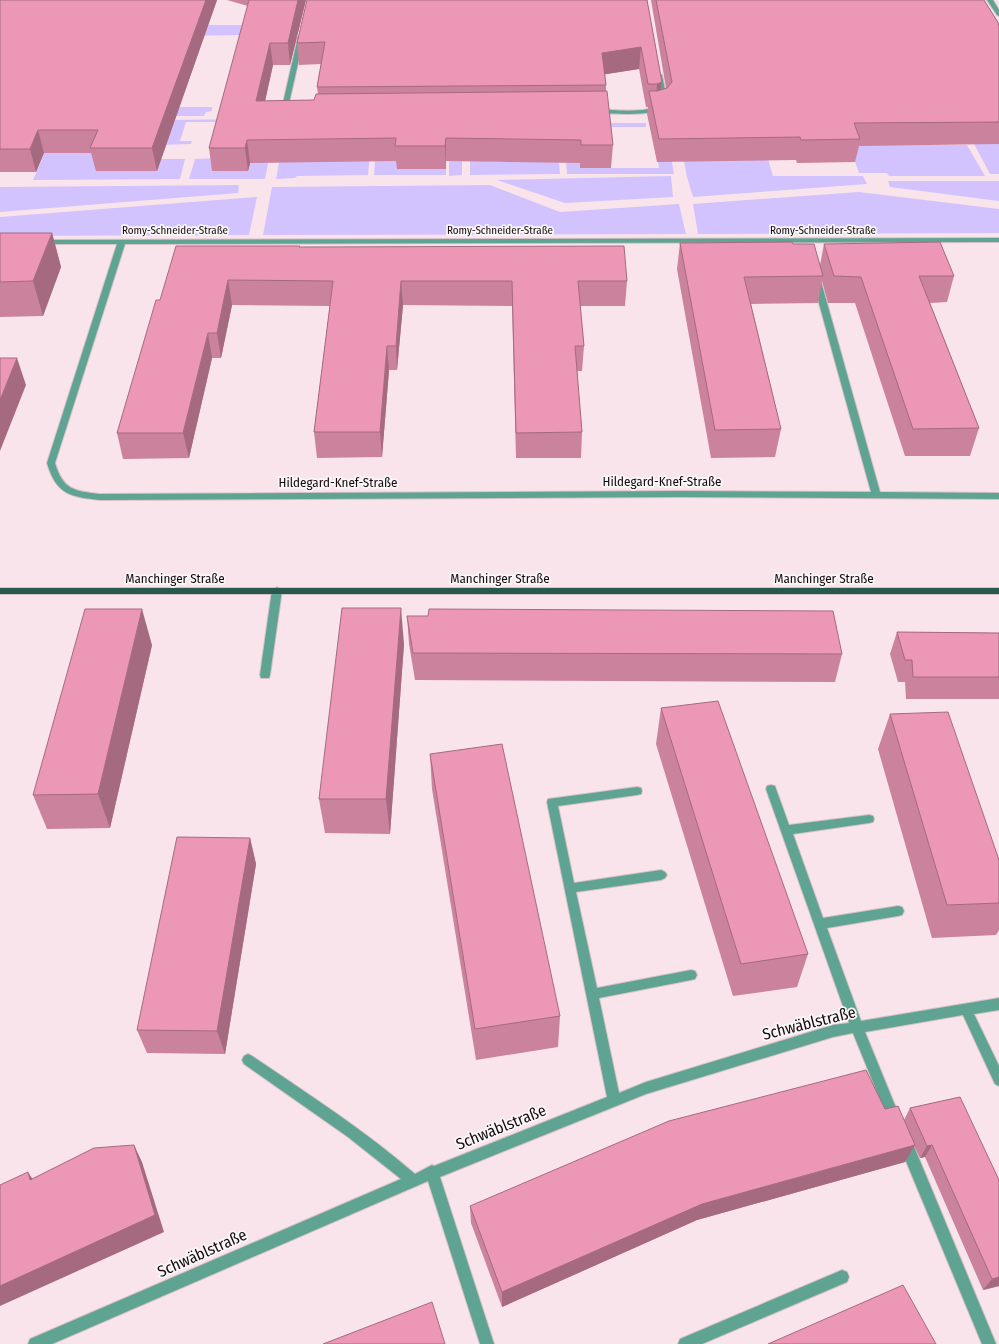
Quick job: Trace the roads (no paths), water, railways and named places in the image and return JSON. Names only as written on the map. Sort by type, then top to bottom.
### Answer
[{"type":"main road","name":"Manchinger Straße","points":[[0,591],[999,591]]},
{"type":"street","points":[[990,0],[999,14]]},
{"type":"street","points":[[298,112],[290,109],[286,103],[302,30]]},
{"type":"street","points":[[592,111],[647,111],[662,108],[665,105],[659,70]]},
{"type":"street","name":"Romy-Schneider-Straße","points":[[31,242],[122,241],[807,245],[999,240]]},
{"type":"street","name":"Hildegard-Knef-Straße","points":[[122,241],[51,463],[54,476],[62,487],[77,494],[100,497],[665,494],[999,496]]},
{"type":"street","points":[[815,272],[876,495]]},
{"type":"street","points":[[265,675],[277,590]]},
{"type":"street","points":[[771,789],[857,1028],[989,1344]]},
{"type":"street","points":[[614,1100],[552,802],[637,791]]},
{"type":"street","points":[[786,830],[869,819]]},
{"type":"street","points":[[570,888],[661,875]]},
{"type":"street","points":[[819,924],[898,910]]},
{"type":"street","points":[[592,994],[691,975]]},
{"type":"street","name":"Schwäblstraße","points":[[35,1344],[412,1180],[646,1088],[826,1034],[999,1004]]},
{"type":"street","points":[[966,1009],[999,1080]]},
{"type":"street","points":[[248,1060],[366,1142],[412,1180]]},
{"type":"street","points":[[432,1172],[487,1344]]},
{"type":"street","points":[[684,1344],[842,1277]]}]
